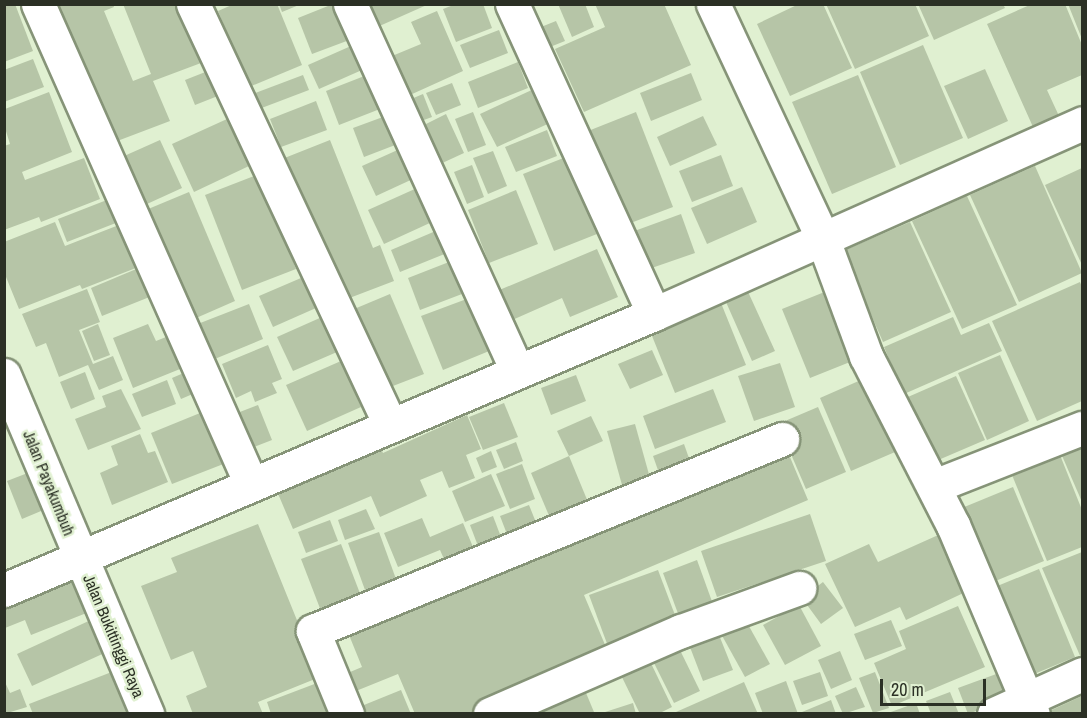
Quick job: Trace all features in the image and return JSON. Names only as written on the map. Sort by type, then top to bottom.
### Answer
[{"type":"street","points":[[38,4],[251,484]]},
{"type":"street","points":[[193,4],[390,425]]},
{"type":"street","points":[[350,4],[517,371]]},
{"type":"street","points":[[512,4],[654,314]]},
{"type":"street","points":[[713,4],[822,237],[867,356],[934,486],[980,584],[1030,706]]},
{"type":"street","points":[[4,590],[654,314],[822,237],[1083,123]]},
{"type":"street","name":"Jalan Payakumbuh","points":[[4,375],[81,559]]},
{"type":"street","points":[[934,486],[1083,428]]},
{"type":"street","points":[[347,714],[313,631],[782,439]]},
{"type":"street","name":"Jalan Bukittinggi Raya","points":[[81,559],[147,714]]},
{"type":"street","points":[[490,714],[681,631],[799,588]]},
{"type":"street","points":[[994,714],[1030,706],[1083,674]]},
{"type":"building","points":[[4,4],[15,4],[33,51],[4,62]]},
{"type":"building","points":[[46,4],[113,4],[114,7],[104,11],[133,81],[151,74],[123,4],[177,4],[201,63],[153,81],[170,121],[112,143]]},
{"type":"building","points":[[234,4],[277,4],[302,65],[249,87],[218,11]]},
{"type":"building","points":[[279,4],[299,4],[299,5],[282,12]]},
{"type":"building","points":[[333,4],[347,4],[360,36],[312,54],[298,18]]},
{"type":"building","points":[[365,4],[429,4],[375,28]]},
{"type":"building","points":[[456,4],[483,4],[492,28],[456,42],[443,9]]},
{"type":"building","points":[[558,4],[585,4],[594,27],[572,37]]},
{"type":"building","points":[[595,4],[664,4],[691,65],[584,112],[555,49],[605,27]]},
{"type":"building","points":[[799,4],[823,4],[852,68],[790,96],[757,24]]},
{"type":"building","points":[[826,4],[915,4],[929,36],[855,69]]},
{"type":"building","points":[[918,4],[1003,4],[1005,8],[934,40]]},
{"type":"building","points":[[1032,4],[1065,4],[1082,45],[1082,75],[1047,90],[1059,116],[1033,127],[987,24]]},
{"type":"building","points":[[1068,4],[1082,4],[1082,39]]},
{"type":"building","points":[[437,11],[463,71],[410,95],[392,56],[421,44],[411,22]]},
{"type":"building","points":[[556,21],[565,41],[545,49],[536,29]]},
{"type":"building","points":[[499,30],[508,53],[470,68],[460,45]]},
{"type":"building","points":[[360,42],[371,66],[319,89],[308,65]]},
{"type":"building","points":[[923,45],[963,138],[900,165],[860,72]]},
{"type":"building","points":[[33,59],[44,87],[4,102],[4,70]]},
{"type":"building","points":[[518,62],[528,88],[478,108],[468,82]]},
{"type":"building","points":[[218,67],[228,92],[195,105],[185,80]]},
{"type":"building","points":[[985,69],[1008,121],[968,139],[944,86]]},
{"type":"building","points":[[372,73],[385,107],[339,125],[326,91]]},
{"type":"building","points":[[691,73],[702,100],[651,121],[640,93]]},
{"type":"building","points":[[303,75],[309,90],[259,109],[253,94]]},
{"type":"building","points":[[858,75],[896,167],[832,194],[792,102]]},
{"type":"building","points":[[452,83],[461,105],[436,115],[426,93]]},
{"type":"building","points":[[536,88],[552,122],[497,147],[480,114]]},
{"type":"building","points":[[49,92],[72,152],[22,172],[25,180],[84,158],[100,199],[41,222],[39,217],[4,230],[4,146],[10,144],[5,128],[5,109]]},
{"type":"building","points":[[423,94],[432,117],[413,124],[404,102]]},
{"type":"building","points":[[316,101],[327,130],[281,147],[270,119]]},
{"type":"building","points":[[473,112],[486,145],[468,152],[455,119]]},
{"type":"building","points":[[636,112],[673,207],[620,227],[583,133]]},
{"type":"building","points":[[391,114],[403,142],[364,157],[353,128]]},
{"type":"building","points":[[446,114],[464,153],[438,165],[420,127]]},
{"type":"building","points":[[703,116],[717,145],[670,166],[657,137]]},
{"type":"building","points":[[227,119],[249,166],[194,192],[172,144]]},
{"type":"building","points":[[547,130],[557,156],[516,172],[505,147]]},
{"type":"building","points":[[160,140],[182,188],[136,209],[113,161]]},
{"type":"building","points":[[330,140],[373,248],[380,245],[394,281],[339,302],[282,159]]},
{"type":"building","points":[[402,148],[415,178],[376,196],[362,166]]},
{"type":"building","points":[[493,151],[507,186],[488,194],[473,158]]},
{"type":"building","points":[[571,155],[602,232],[554,251],[523,174]]},
{"type":"building","points":[[721,155],[733,186],[692,202],[679,171]]},
{"type":"building","points":[[472,165],[484,197],[467,204],[454,172]]},
{"type":"building","points":[[1035,166],[1082,273],[1019,302],[970,195]]},
{"type":"building","points":[[1082,168],[1082,265],[1045,185]]},
{"type":"building","points":[[259,174],[296,269],[242,290],[205,195]]},
{"type":"building","points":[[742,187],[757,222],[707,244],[691,208]]},
{"type":"building","points":[[417,188],[432,222],[384,244],[368,210]]},
{"type":"building","points":[[516,190],[538,244],[489,263],[468,210]]},
{"type":"building","points":[[189,192],[235,301],[187,322],[141,212]]},
{"type":"building","points":[[967,196],[1017,305],[962,329],[912,221]]},
{"type":"building","points":[[112,198],[121,221],[67,242],[58,219]]},
{"type":"building","points":[[681,214],[695,253],[643,271],[629,233]]},
{"type":"building","points":[[55,222],[65,246],[124,223],[141,266],[82,289],[80,285],[19,309],[4,272],[4,242]]},
{"type":"building","points":[[910,222],[951,312],[883,342],[843,251]]},
{"type":"building","points":[[438,230],[447,253],[400,272],[391,250]]},
{"type":"building","points":[[597,249],[618,297],[570,317],[562,298],[510,321],[497,291]]},
{"type":"building","points":[[449,262],[462,294],[420,310],[408,278]]},
{"type":"building","points":[[141,267],[152,296],[102,316],[91,288]]},
{"type":"building","points":[[301,278],[316,308],[273,327],[259,296]]},
{"type":"building","points":[[1080,282],[1082,287],[1082,401],[1037,421],[992,321]]},
{"type":"building","points":[[744,283],[775,351],[752,361],[722,293]]},
{"type":"building","points":[[87,289],[100,322],[79,330],[93,364],[113,356],[123,380],[99,390],[88,365],[59,377],[46,343],[36,347],[22,314]]},
{"type":"building","points":[[827,291],[855,360],[810,378],[782,309]]},
{"type":"building","points":[[717,293],[746,365],[675,393],[646,321]]},
{"type":"building","points":[[390,294],[424,374],[380,391],[347,312]]},
{"type":"building","points":[[472,297],[494,349],[443,370],[421,316]]},
{"type":"building","points":[[249,304],[263,339],[205,363],[190,327]]},
{"type":"building","points":[[322,317],[337,352],[293,371],[277,337]]},
{"type":"building","points":[[953,317],[961,335],[989,323],[1002,351],[904,394],[884,347]]},
{"type":"building","points":[[98,324],[110,355],[94,361],[82,331]]},
{"type":"building","points":[[148,324],[156,341],[171,335],[185,367],[133,388],[113,338]]},
{"type":"building","points":[[268,345],[282,379],[272,383],[277,393],[255,402],[251,391],[236,398],[222,364]]},
{"type":"building","points":[[652,350],[663,375],[630,389],[618,364]]},
{"type":"building","points":[[1000,355],[1029,421],[987,440],[958,373]]},
{"type":"building","points":[[341,361],[361,407],[307,431],[286,385]]},
{"type":"building","points":[[780,363],[795,407],[754,421],[738,376]]},
{"type":"building","points":[[85,372],[95,399],[71,409],[60,382]]},
{"type":"building","points":[[186,372],[195,393],[181,399],[172,378]]},
{"type":"building","points":[[576,375],[586,401],[551,415],[541,388]]},
{"type":"building","points":[[870,376],[902,449],[851,471],[820,398]]},
{"type":"building","points":[[956,376],[985,440],[929,464],[901,400]]},
{"type":"building","points":[[167,380],[176,404],[142,417],[132,394]]},
{"type":"building","points":[[121,389],[141,429],[88,450],[75,419],[106,407],[102,396]]},
{"type":"building","points":[[713,389],[726,422],[655,449],[643,416]]},
{"type":"building","points":[[504,403],[518,437],[483,450],[469,417]]},
{"type":"building","points":[[258,405],[272,440],[246,450],[232,415]]},
{"type":"building","points":[[818,407],[846,472],[806,489],[778,424]]},
{"type":"building","points":[[205,411],[226,463],[172,484],[151,433]]},
{"type":"building","points":[[467,415],[481,449],[466,455],[475,478],[449,488],[442,471],[420,480],[427,496],[380,517],[371,496],[293,529],[276,489],[375,436],[383,453]]},
{"type":"building","points":[[591,416],[603,441],[569,456],[557,431]]},
{"type":"building","points":[[635,424],[650,478],[622,485],[607,431]]},
{"type":"building","points":[[140,434],[148,453],[155,451],[168,482],[112,505],[100,473],[118,465],[111,446]]},
{"type":"building","points":[[516,442],[523,461],[504,469],[496,450]]},
{"type":"building","points":[[1082,442],[1082,502],[1060,451]]},
{"type":"building","points":[[684,444],[690,461],[659,473],[653,456]]},
{"type":"building","points":[[787,450],[808,500],[584,595],[611,659],[482,714],[415,714],[398,674],[351,693],[343,675],[362,667],[349,635]]},
{"type":"building","points":[[491,451],[497,467],[482,473],[476,458]]},
{"type":"building","points":[[1060,455],[1082,510],[1082,547],[1047,561],[1012,475]]},
{"type":"building","points":[[569,456],[588,502],[550,518],[531,473]]},
{"type":"building","points":[[522,464],[535,499],[510,509],[496,474]]},
{"type":"building","points":[[38,469],[53,506],[22,519],[7,481]]},
{"type":"building","points":[[491,474],[505,506],[465,522],[452,491]]},
{"type":"building","points":[[1013,487],[1044,561],[988,584],[957,510]]},
{"type":"building","points":[[529,505],[539,530],[510,542],[500,516]]},
{"type":"building","points":[[366,509],[375,529],[345,540],[338,520]]},
{"type":"building","points":[[810,514],[826,561],[717,597],[701,551]]},
{"type":"building","points":[[493,516],[501,537],[478,546],[470,525]]},
{"type":"building","points":[[422,518],[430,537],[463,523],[473,547],[444,559],[440,550],[398,567],[384,533]]},
{"type":"building","points":[[330,520],[338,541],[306,553],[298,532]]},
{"type":"building","points":[[258,524],[320,677],[258,702],[263,714],[193,714],[186,696],[207,687],[193,651],[171,660],[141,586],[177,572],[171,558]]},
{"type":"building","points":[[379,532],[396,579],[365,590],[348,543]]},
{"type":"building","points":[[945,532],[972,589],[906,620],[900,607],[855,627],[825,564],[869,544],[878,562]]},
{"type":"building","points":[[341,544],[361,596],[321,611],[301,559]]},
{"type":"building","points":[[1082,552],[1082,657],[1081,658],[1042,568]]},
{"type":"building","points":[[697,560],[714,607],[680,619],[663,573]]},
{"type":"building","points":[[72,569],[89,612],[31,635],[25,620],[5,628],[4,596]]},
{"type":"building","points":[[1039,569],[1075,657],[1027,677],[990,589]]},
{"type":"building","points":[[658,570],[678,623],[609,649],[589,595]]},
{"type":"building","points":[[823,582],[843,608],[821,624],[802,598]]},
{"type":"building","points":[[799,605],[821,646],[785,665],[763,625]]},
{"type":"building","points":[[958,606],[985,667],[892,706],[874,663],[906,649],[899,631]]},
{"type":"building","points":[[93,619],[109,651],[32,686],[17,654]]},
{"type":"building","points":[[745,619],[770,664],[745,677],[720,632]]},
{"type":"building","points":[[891,620],[902,646],[865,660],[854,634]]},
{"type":"building","points":[[717,630],[733,670],[703,681],[688,642]]},
{"type":"building","points":[[678,646],[700,691],[674,703],[652,659]]},
{"type":"building","points":[[840,651],[852,680],[831,689],[818,660]]},
{"type":"building","points":[[648,657],[672,707],[658,714],[640,714],[619,671]]},
{"type":"building","points":[[122,668],[140,714],[33,714],[29,704]]},
{"type":"building","points":[[820,672],[828,696],[802,705],[793,681]]},
{"type":"building","points":[[875,672],[889,708],[873,713],[859,678]]},
{"type":"building","points":[[999,673],[1009,699],[968,714],[958,688]]},
{"type":"building","points":[[4,680],[10,693],[20,689],[27,707],[4,714]]},
{"type":"building","points":[[325,680],[338,714],[271,714],[267,702]]},
{"type":"building","points":[[581,681],[594,712],[591,714],[501,713]]},
{"type":"building","points":[[786,681],[798,714],[763,714],[755,693]]},
{"type":"building","points":[[744,682],[758,714],[677,714],[676,712]]},
{"type":"building","points":[[856,687],[865,707],[843,714],[835,696]]},
{"type":"building","points":[[401,690],[411,714],[361,714],[359,707]]},
{"type":"building","points":[[950,692],[959,714],[931,714],[926,701]]},
{"type":"building","points":[[1082,696],[1082,714],[1043,714]]},
{"type":"building","points":[[831,700],[836,714],[802,714],[802,712]]},
{"type":"building","points":[[633,703],[636,714],[602,714],[602,713]]},
{"type":"building","points":[[916,703],[920,714],[888,714],[888,713]]}]
